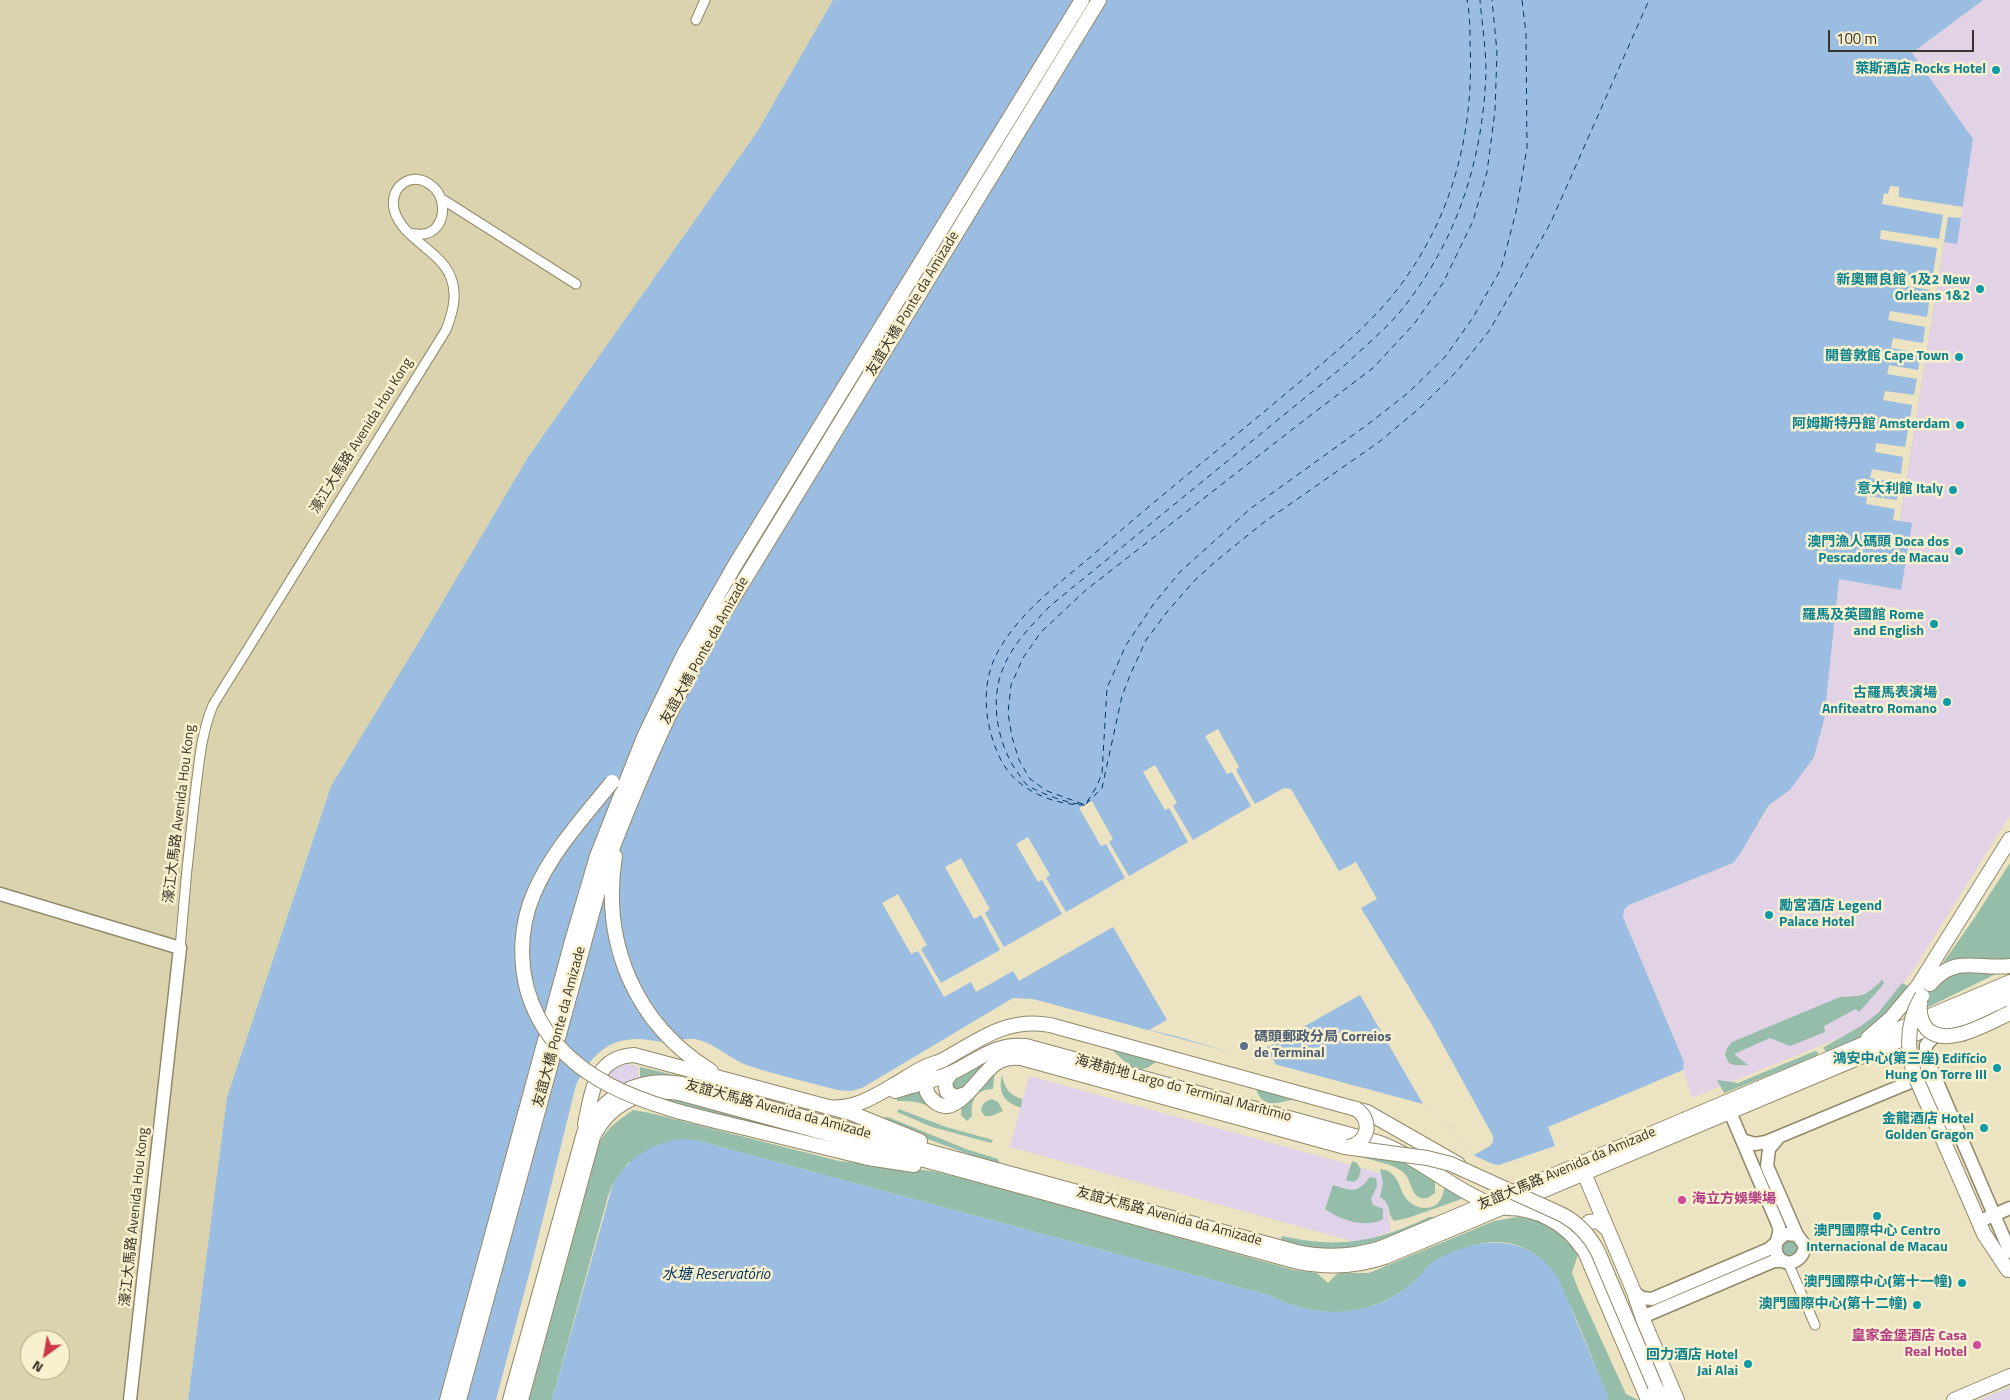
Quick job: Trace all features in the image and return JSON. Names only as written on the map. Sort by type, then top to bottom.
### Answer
[{"type":"main road","name":"友誼大橋 Ponte da Amizade","points":[[447,1400],[569,949],[594,865],[644,737],[683,656],[735,565],[1082,0]]},
{"type":"main road","name":"友誼大橋 Ponte da Amizade","points":[[459,1400],[604,870],[628,806],[655,743],[696,662],[748,574],[1099,0]]},
{"type":"main road","points":[[644,737],[626,765],[557,851],[537,886],[529,906],[523,935],[522,956],[525,978],[533,1006],[547,1031],[564,1052],[590,1074],[624,1093],[654,1105],[868,1158],[982,1171]]},
{"type":"main road","points":[[628,806],[615,857],[613,875],[612,910],[619,950],[633,987],[653,1020],[666,1036],[696,1061],[726,1079]]},
{"type":"main road","points":[[1853,1049],[1883,1025],[1912,994],[2010,839]]},
{"type":"main road","points":[[2009,1272],[1984,1234],[1915,1076],[1909,1048],[1910,1027],[1916,1007],[2010,856]]},
{"type":"main road","points":[[1930,984],[1942,972],[1956,966],[1972,964],[2010,966]]},
{"type":"main road","name":"友誼大馬路 Avenida da Amizade","points":[[521,1400],[591,1144],[603,1120],[617,1107],[628,1100],[653,1092],[679,1094],[1297,1252],[1323,1256],[1347,1256],[1370,1251],[2010,982]]},
{"type":"main road","name":"友誼大馬路 Avenida da Amizade","points":[[510,1400],[581,1140],[595,1114],[618,1094],[645,1083],[667,1082],[682,1084],[1298,1262],[1323,1266],[1348,1266],[1379,1259],[2010,994]]},
{"type":"main road","points":[[1922,996],[1919,1010],[1921,1019],[1929,1031],[1942,1037],[1956,1036],[2010,1013]]},
{"type":"main road","points":[[1908,1037],[1935,1036],[2010,1005]]},
{"type":"main road","points":[[828,1107],[846,1107],[871,1098],[925,1067],[1008,1026],[1022,1023],[1043,1024],[1367,1112],[1493,1183]]},
{"type":"main road","name":"海港前地 Largo do Terminal Marítimio","points":[[871,1098],[951,1073],[998,1048],[1026,1046],[1380,1143],[1403,1153],[1471,1194],[1488,1202]]},
{"type":"main road","points":[[581,1140],[596,1079],[604,1068],[615,1059],[628,1055],[641,1055],[851,1113],[982,1171]]},
{"type":"main road","points":[[940,1061],[931,1072],[927,1081],[929,1095],[936,1103],[942,1106],[950,1106],[956,1103],[996,1063],[1006,1058],[1016,1057],[1345,1147],[1439,1160],[1563,1215],[1574,1222],[1588,1236],[1598,1252],[1663,1400]]},
{"type":"main road","points":[[951,1073],[944,1082],[947,1092],[956,1097],[966,1094]]},
{"type":"main road","points":[[1345,1147],[1358,1144],[1363,1140],[1367,1130],[1365,1118],[1356,1109]]},
{"type":"main road","points":[[1584,1173],[1677,1400]]},
{"type":"main road","points":[[1503,1208],[1528,1210],[1551,1220],[1569,1233],[1587,1257]]},
{"type":"main road","points":[[1607,1228],[1602,1223],[1593,1221],[1587,1223],[1582,1228],[1580,1240],[1648,1400]]},
{"type":"main road","points":[[1954,1400],[2010,1376]]},
{"type":"main road","points":[[1656,1386],[1659,1400]]},
{"type":"street","points":[[696,20],[705,0]]},
{"type":"street","points":[[442,199],[444,210],[439,222],[432,231],[424,234],[409,233],[394,209],[393,199],[397,188],[405,181],[417,178],[432,185],[442,199],[576,284]]},
{"type":"street","name":"濠江大馬路 Avenida Hou Kong","points":[[130,1400],[202,736],[213,705],[446,330],[454,305],[454,288],[445,266],[427,247],[409,233]]},
{"type":"street","points":[[0,894],[180,948]]},
{"type":"street","points":[[1908,1083],[1921,1072],[1926,1057],[1926,1045],[1935,1036]]},
{"type":"street","points":[[1926,1057],[1990,1216],[2009,1272]]},
{"type":"street","points":[[1742,1140],[1757,1144],[1784,1135],[1908,1083],[1921,1081],[1930,1089],[1990,1216],[2010,1252]]},
{"type":"street","points":[[1730,1112],[1779,1227],[1780,1234],[1776,1253],[1788,1264],[1815,1325]]},
{"type":"street","points":[[1644,1322],[1644,1318],[1647,1315],[1774,1261],[1788,1264],[1800,1259],[1804,1250],[1803,1242],[1797,1235],[1767,1163],[1770,1147],[1784,1135]]},
{"type":"street","points":[[1990,1216],[2010,1208]]},
{"type":"street","points":[[1634,1292],[1642,1298],[1652,1298],[1769,1249],[1785,1234],[1797,1235]]},
{"type":"shaded area","name":"澳門漁人碼頭 Doca dos Pescadores de Macau","points":[[1983,0],[2010,0],[2010,815],[1910,975],[1878,1016],[1859,1030],[1692,1098],[1683,1070],[1684,1062],[1623,917],[1624,910],[1629,905],[1733,863],[1770,805],[1790,790],[1824,720],[1839,579],[1901,590],[1893,520],[1873,281],[1973,139],[1911,53]]},
{"type":"shaded area","points":[[623,1063],[638,1066],[639,1083],[601,1083],[606,1072]]},
{"type":"shaded area","points":[[1029,1076],[1384,1174],[1391,1231],[1359,1243],[1010,1147]]},
{"type":"shaded area","points":[[2010,1387],[2010,1400],[1979,1400]]},
{"type":"green space","points":[[2010,863],[2010,961],[2002,971],[1918,1012],[1910,1010],[1973,920]]},
{"type":"green space","points":[[1882,980],[1884,982],[1882,986],[1859,1012],[1856,1009],[1824,1026],[1825,1032],[1790,1046],[1770,1038],[1734,1054],[1748,1065],[1729,1063],[1725,1055],[1727,1048],[1732,1042],[1840,997],[1867,993]]},
{"type":"green space","points":[[1902,983],[1912,988],[1855,1044],[1828,1054],[1823,1048],[1861,1026],[1878,1013]]},
{"type":"green space","points":[[1113,1045],[1160,1058],[1146,1068],[1135,1068],[1113,1051]]},
{"type":"green space","points":[[1018,1049],[1377,1148],[1424,1171],[1435,1182],[1435,1193],[1428,1198],[1418,1197],[1405,1174],[1387,1164],[1233,1123],[1237,1111],[1018,1051],[991,1060],[964,1088],[953,1091],[948,1085],[950,1080],[982,1060],[1009,1050]]},
{"type":"green space","points":[[1815,1051],[1818,1052],[1817,1056],[1724,1093],[1717,1080],[1738,1083]]},
{"type":"green space","points":[[640,1067],[692,1079],[640,1082]]},
{"type":"green space","points":[[995,1070],[993,1089],[982,1091],[975,1097],[972,1105],[972,1116],[967,1121],[961,1115],[962,1105]]},
{"type":"green space","points":[[1002,1075],[1008,1091],[1022,1099],[1021,1108],[1006,1100],[1001,1087]]},
{"type":"green space","points":[[1255,1086],[1299,1098],[1278,1103],[1267,1102],[1258,1094]]},
{"type":"green space","points":[[921,1088],[950,1111],[950,1114],[919,1103],[897,1101],[897,1095]]},
{"type":"green space","points":[[660,1097],[688,1100],[857,1146],[853,1151],[652,1101]]},
{"type":"green space","points":[[992,1099],[998,1102],[1003,1111],[991,1116],[985,1116],[981,1111],[982,1106]]},
{"type":"green space","points":[[899,1109],[946,1127],[993,1140],[991,1143],[932,1127],[897,1112]]},
{"type":"green space","points":[[633,1110],[839,1161],[932,1171],[990,1185],[1294,1270],[1317,1273],[1328,1283],[1338,1273],[1369,1273],[1494,1221],[1518,1217],[1542,1221],[1563,1233],[1579,1251],[1572,1273],[1579,1291],[1626,1394],[1638,1400],[1609,1400],[1580,1327],[1553,1275],[1537,1255],[1517,1245],[1490,1242],[1462,1249],[1433,1262],[1404,1290],[1386,1300],[1357,1310],[1327,1312],[1297,1306],[1269,1295],[686,1139],[628,1163],[613,1184],[608,1196],[552,1400],[527,1400],[592,1159],[603,1136],[618,1121]]},
{"type":"green space","points":[[888,1117],[966,1149],[998,1159],[1001,1166],[873,1119]]},
{"type":"green space","points":[[1352,1161],[1357,1163],[1361,1170],[1358,1179],[1353,1182],[1346,1180]]},
{"type":"green space","points":[[1380,1169],[1392,1174],[1398,1181],[1405,1197],[1416,1206],[1429,1208],[1437,1204],[1444,1191],[1444,1186],[1464,1198],[1408,1218],[1394,1221],[1390,1215],[1387,1203],[1380,1197],[1383,1183]]},
{"type":"green space","points":[[1370,1177],[1376,1178],[1377,1186],[1371,1199],[1373,1205],[1383,1209],[1383,1219],[1369,1223],[1353,1222],[1338,1217],[1325,1209],[1333,1185],[1354,1190],[1358,1189]]},
{"type":"green space","points":[[1429,1217],[1437,1219],[1381,1246],[1336,1254],[1278,1247],[1282,1236],[1322,1242],[1357,1241],[1410,1226]]},
{"type":"green space","points":[[1789,1239],[1795,1242],[1798,1248],[1795,1254],[1789,1257],[1783,1254],[1780,1248],[1783,1242]]},
{"type":"sand","points":[[0,0],[833,0],[757,132],[528,457],[331,786],[227,1097],[188,1400],[0,1400]]},
{"type":"water","points":[[833,0],[1983,0],[1912,53],[1973,139],[1957,244],[1944,242],[1900,521],[1912,523],[1901,590],[1839,579],[1824,720],[1814,757],[1790,790],[1769,805],[1733,863],[1629,905],[1624,910],[1623,917],[1684,1062],[1683,1070],[1548,1127],[1555,1146],[1499,1165],[1475,1156],[1435,1112],[1423,1104],[1033,999],[1013,998],[862,1088],[851,1091],[837,1090],[749,1066],[706,1042],[695,1039],[665,1042],[642,1039],[617,1042],[608,1046],[593,1059],[576,1085],[496,1400],[188,1400],[227,1097],[331,786],[528,457],[757,132]]},
{"type":"water","name":"水塘 Reservatório","points":[[686,1139],[1269,1295],[1297,1306],[1326,1312],[1356,1310],[1385,1301],[1407,1287],[1432,1262],[1466,1247],[1499,1243],[1515,1245],[1530,1251],[1544,1261],[1556,1275],[1609,1400],[552,1400],[613,1184],[627,1165],[644,1152],[663,1143]]},
{"type":"pier","points":[[1890,186],[1899,187],[1899,197],[1963,207],[1961,218],[1948,217],[1900,521],[1893,520],[1895,509],[1866,504],[1867,496],[1897,500],[1900,483],[1870,478],[1872,469],[1901,474],[1903,457],[1875,452],[1876,443],[1905,447],[1908,430],[1879,425],[1880,417],[1910,421],[1912,405],[1883,400],[1885,391],[1914,395],[1917,379],[1887,374],[1889,365],[1918,370],[1921,353],[1891,348],[1893,338],[1923,343],[1925,327],[1888,320],[1890,311],[1927,317],[1931,290],[1873,281],[1875,272],[1932,281],[1937,248],[1880,239],[1881,230],[1939,239],[1943,215],[1882,204],[1884,193],[1888,194]]},
{"type":"pier","points":[[1218,729],[1239,767],[1236,770],[1255,804],[1284,788],[1291,789],[1339,871],[1356,862],[1377,899],[1361,908],[1432,1025],[1493,1136],[1493,1142],[1490,1146],[1474,1155],[1435,1112],[1423,1104],[1360,995],[1266,1048],[1277,1066],[1149,1030],[1167,1020],[1113,927],[1019,981],[1013,971],[976,992],[971,982],[944,997],[918,951],[911,954],[882,903],[898,894],[927,945],[921,949],[941,983],[1000,950],[981,915],[974,919],[945,867],[961,858],[990,909],[985,913],[1004,947],[1062,914],[1042,880],[1038,882],[1016,844],[1028,837],[1050,875],[1046,878],[1066,912],[1125,878],[1106,844],[1101,846],[1079,808],[1092,801],[1113,839],[1109,842],[1129,876],[1188,842],[1169,808],[1165,810],[1143,772],[1155,765],[1177,803],[1173,806],[1193,840],[1251,806],[1232,772],[1227,774],[1205,736]]},
{"type":"ferry route","points":[[1085,805],[1048,799],[1026,787],[1008,771],[995,747],[988,719],[987,689],[993,661],[1019,621],[1043,597],[1142,512],[1336,352],[1380,310],[1405,279],[1437,224],[1449,196],[1458,166],[1469,105],[1470,21],[1467,0]]},
{"type":"ferry route","points":[[1079,804],[1052,797],[1025,783],[1004,748],[997,720],[996,706],[999,679],[1008,657],[1024,634],[1050,606],[1345,365],[1407,303],[1441,250],[1465,194],[1473,165],[1480,134],[1486,72],[1480,0]]},
{"type":"ferry route","points":[[1083,804],[1047,791],[1030,779],[1019,760],[1012,737],[1008,713],[1011,685],[1023,658],[1041,632],[1086,590],[1373,368],[1414,324],[1443,283],[1473,221],[1487,172],[1495,111],[1497,52],[1492,0]]},
{"type":"ferry route","points":[[1087,802],[1097,786],[1102,773],[1107,688],[1126,645],[1155,602],[1181,571],[1250,509],[1367,425],[1408,393],[1445,357],[1472,319],[1501,269],[1516,212],[1527,148],[1526,33],[1522,0]]},
{"type":"ferry route","points":[[1086,804],[1102,788],[1122,696],[1131,673],[1146,640],[1167,612],[1194,581],[1263,523],[1379,442],[1421,407],[1458,370],[1489,331],[1551,222],[1649,0]]},
{"type":"place","name":"萊斯酒店 Rocks Hotel","points":[[1996,70]]},
{"type":"place","name":"新奧爾良館 1及2 New Orleans 1&2","points":[[1980,289]]},
{"type":"place","name":"開普敦館 Cape Town","points":[[1959,357]]},
{"type":"place","name":"阿姆斯特丹館 Amsterdam","points":[[1960,425]]},
{"type":"place","name":"意大利館 Italy","points":[[1953,490]]},
{"type":"place","name":"澳門漁人碼頭 Doca dos Pescadores de Macau","points":[[1959,551]]},
{"type":"place","name":"羅馬及英國館 Rome and English","points":[[1934,624]]},
{"type":"place","name":"古羅馬表演場 Anfiteatro Romano","points":[[1947,702]]},
{"type":"place","name":"勵宮酒店 Legend Palace Hotel","points":[[1769,915]]},
{"type":"place","name":"碼頭郵政分局 Correios de Terminal","points":[[1244,1046]]},
{"type":"place","name":"鴻安中心(第三座) Edifício Hung On Torre III","points":[[1997,1068]]},
{"type":"place","name":"金龍酒店 Hotel Golden Gragon","points":[[1984,1128]]},
{"type":"place","name":"海立方娛樂場","points":[[1682,1200]]},
{"type":"place","name":"澳門國際中心 Centro Internacional de Macau","points":[[1877,1216]]},
{"type":"place","name":"澳門國際中心(第十一幢)","points":[[1962,1283]]},
{"type":"place","name":"澳門國際中心(第十二幢)","points":[[1917,1305]]},
{"type":"place","name":"皇家金堡酒店 Casa Real Hotel","points":[[1977,1345]]},
{"type":"place","name":"回力酒店 Hotel Jai Alai","points":[[1748,1364]]}]
